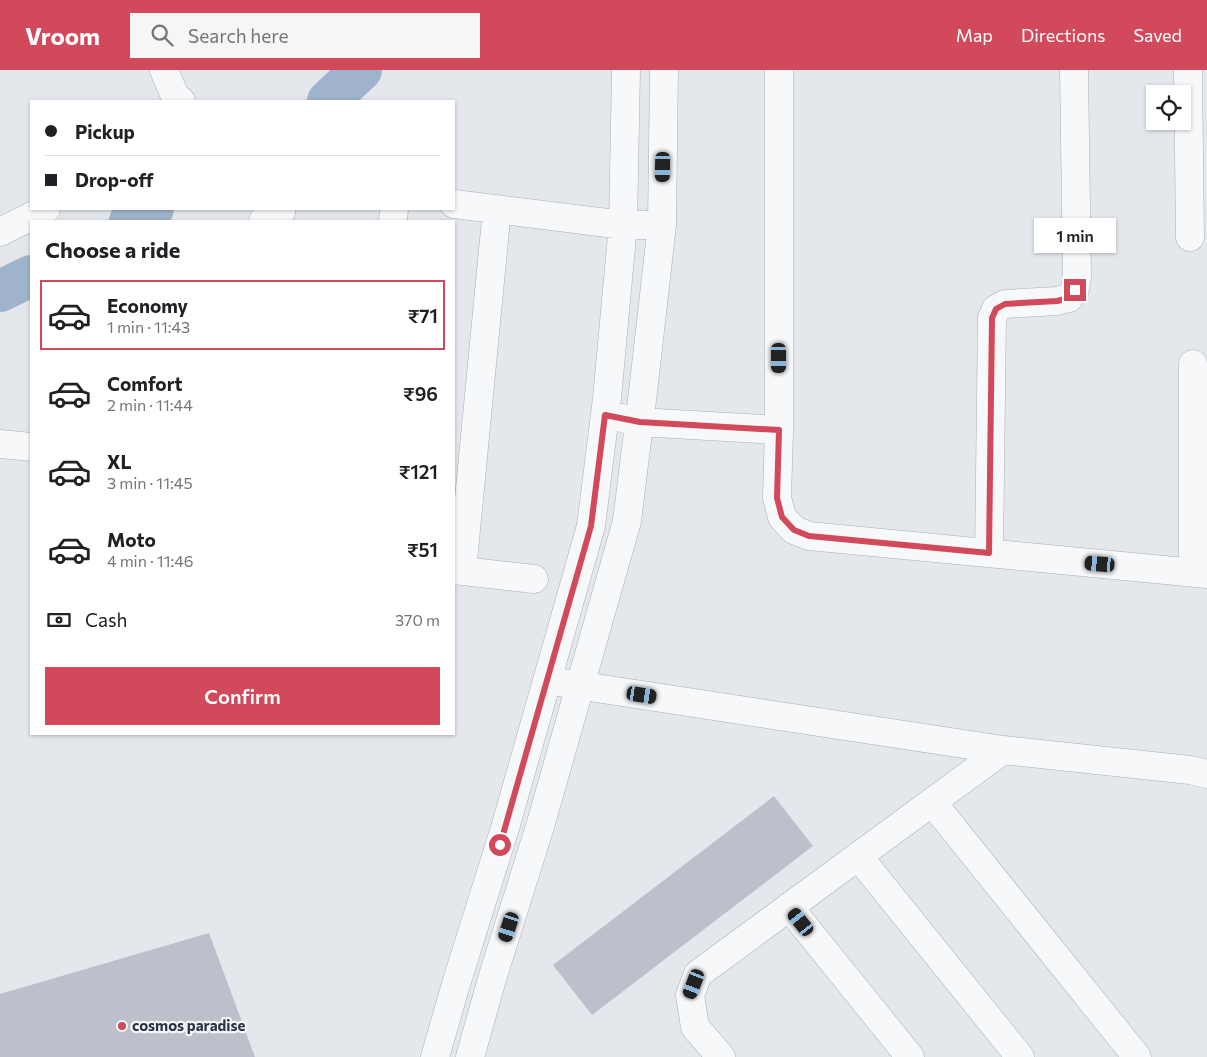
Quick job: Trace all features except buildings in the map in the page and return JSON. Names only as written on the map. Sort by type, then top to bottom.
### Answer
[{"type":"street","points":[[164,70],[176,100]]},
{"type":"street","points":[[435,1057],[505,828],[591,526],[605,415],[623,225],[626,70]]},
{"type":"street","points":[[470,1057],[492,979],[541,823],[627,521],[662,225],[664,70]]},
{"type":"street","points":[[779,70],[779,430],[777,498],[782,517],[794,530],[809,536],[1200,573],[1193,364]]},
{"type":"street","points":[[989,553],[992,318],[996,309],[1005,304],[1057,301],[1069,298],[1075,290],[1077,276],[1074,70]]},
{"type":"street","points":[[1188,70],[1190,238]]},
{"type":"street","points":[[455,204],[623,225],[662,225]]},
{"type":"street","points":[[496,209],[458,570],[534,579]]},
{"type":"street","points":[[0,232],[44,210]]},
{"type":"street","points":[[605,415],[640,422],[779,430]]},
{"type":"street","points":[[0,444],[30,447]]},
{"type":"street","points":[[547,680],[1003,750],[1190,770],[1207,774]]},
{"type":"street","points":[[720,1057],[695,1027],[690,995],[698,974],[1003,750]]},
{"type":"street","points":[[932,802],[1137,1057]]},
{"type":"street","points":[[858,856],[1020,1057]]},
{"type":"street","points":[[788,907],[910,1057]]},
{"type":"waterway","points":[[329,100],[361,70]]},
{"type":"waterway","points":[[132,220],[151,210]]},
{"type":"waterway","points":[[0,291],[30,276]]},
{"type":"place","name":"cosmos paradise","points":[[122,1026]]},
{"type":"route","points":[[500,845],[591,526],[605,415],[640,422],[779,430],[777,498],[782,517],[794,530],[809,536],[989,553],[992,318],[996,309],[1005,304],[1057,301],[1069,298],[1075,290]]}]
